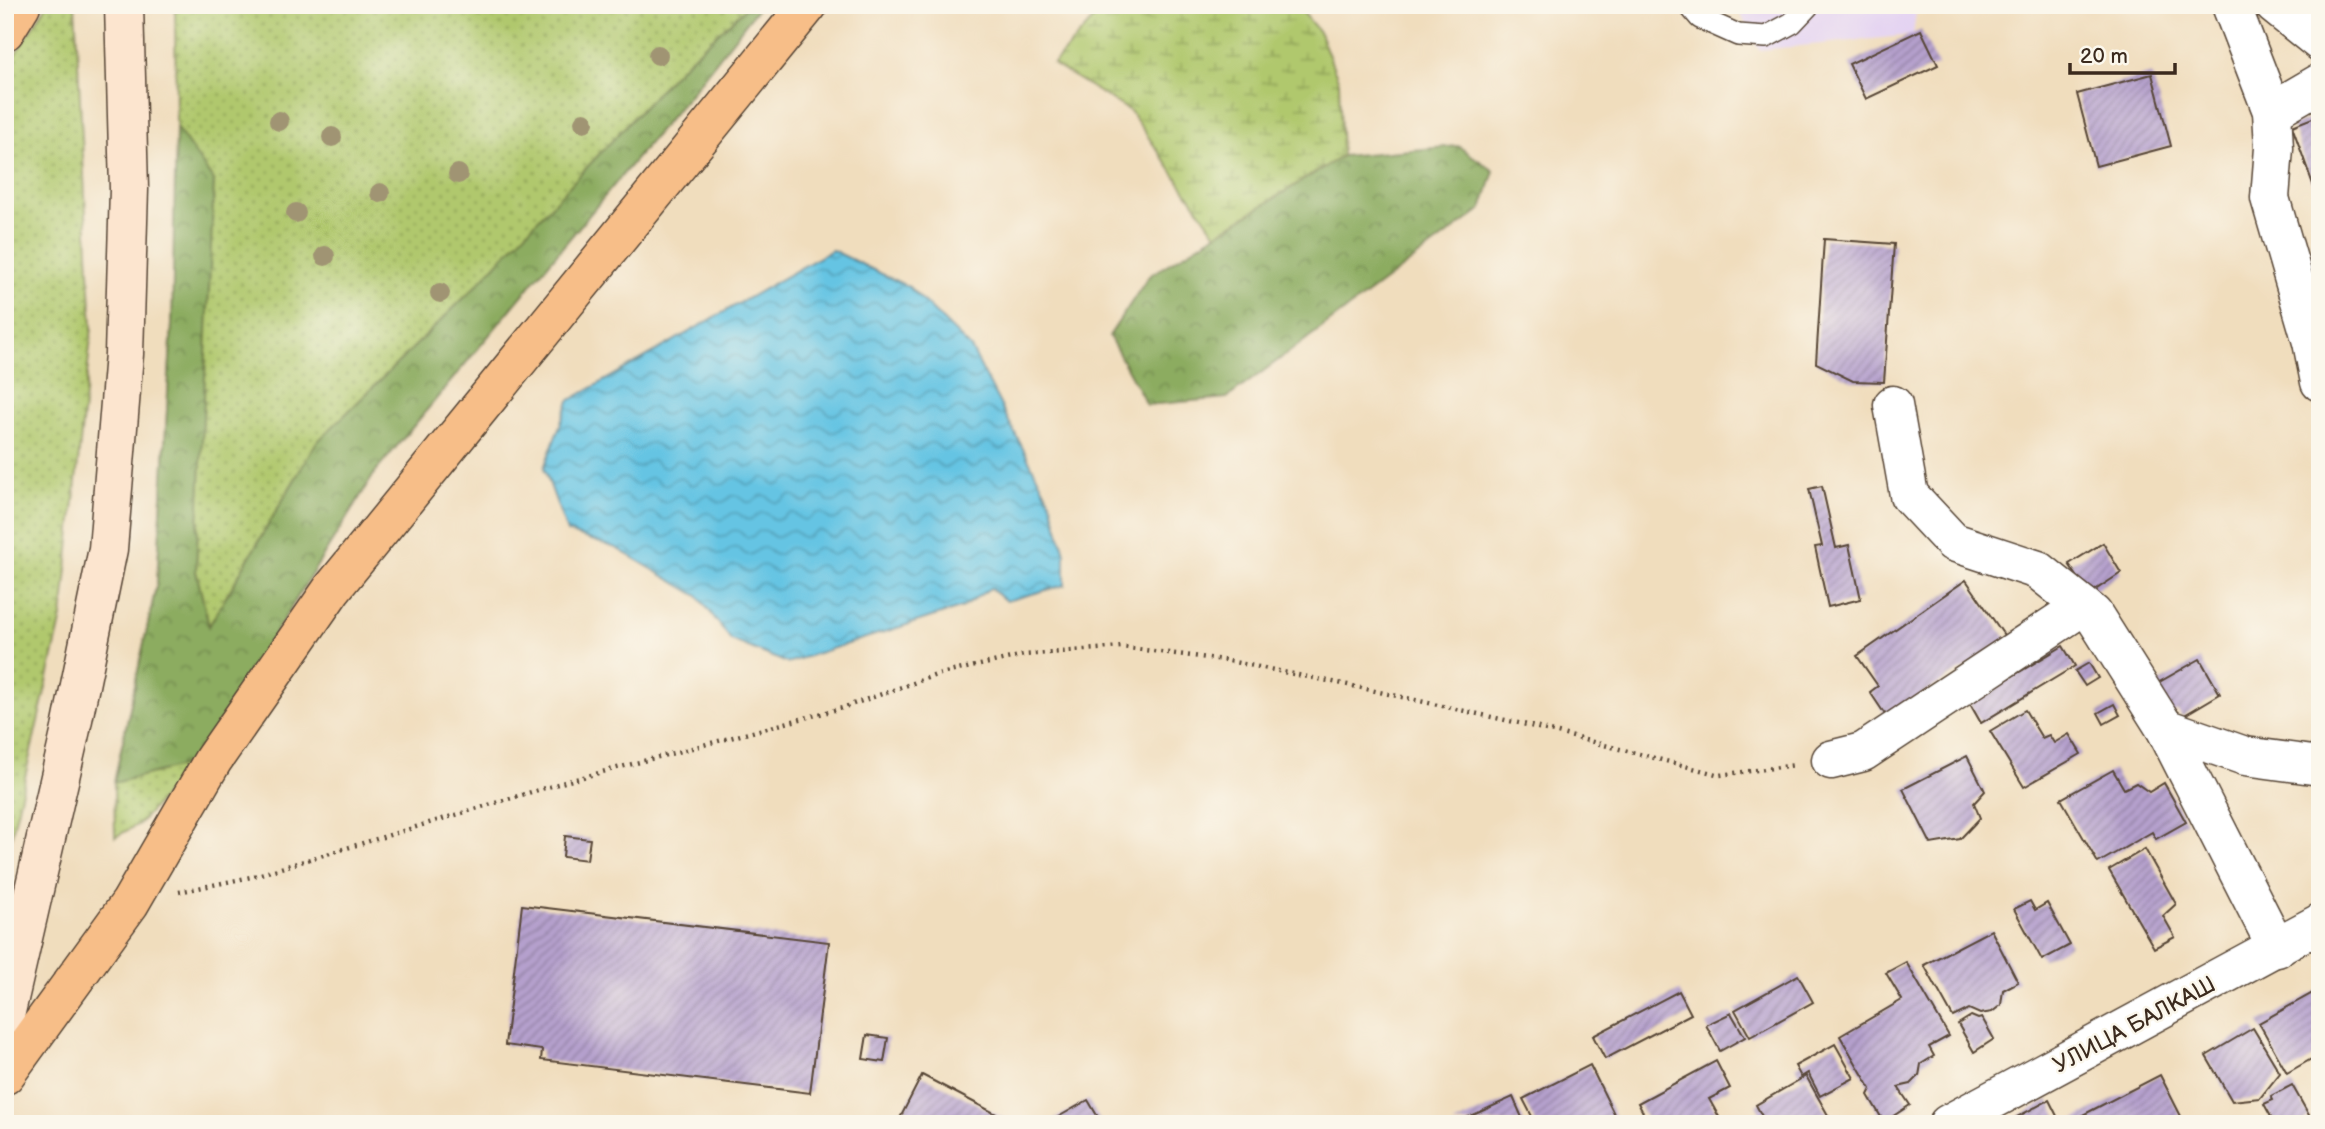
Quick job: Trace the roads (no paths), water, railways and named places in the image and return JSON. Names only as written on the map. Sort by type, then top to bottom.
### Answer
[{"type":"highway","points":[[5,30],[21,5]]},
{"type":"highway","points":[[5,1075],[130,903],[213,760],[332,589],[808,5]]},
{"type":"main road","points":[[5,1016],[71,729],[107,549],[124,354],[129,202],[124,5]]},
{"type":"street","points":[[2231,5],[2272,111],[2274,148],[2270,198],[2319,366]]},
{"type":"street","points":[[2274,5],[2320,42]]},
{"type":"street","points":[[2272,111],[2320,83]]},
{"type":"street","points":[[1893,405],[1909,495],[1953,542],[2038,570],[2093,614],[2165,728],[2277,947]]},
{"type":"street","points":[[1830,760],[1863,752],[2083,606]]},
{"type":"street","points":[[2165,728],[2245,756],[2320,766]]},
{"type":"street","name":"УЛИЦА БАЛКАШ","points":[[1948,1124],[2320,923]]},
{"type":"lane","points":[[1689,5],[1700,18],[1738,35],[1766,37],[1792,23],[1809,5]]},
{"type":"water","points":[[832,250],[909,287],[971,348],[1051,503],[1065,553],[1065,585],[1006,601],[990,588],[963,607],[787,663],[731,640],[698,596],[616,548],[567,532],[544,468],[569,401]]}]
